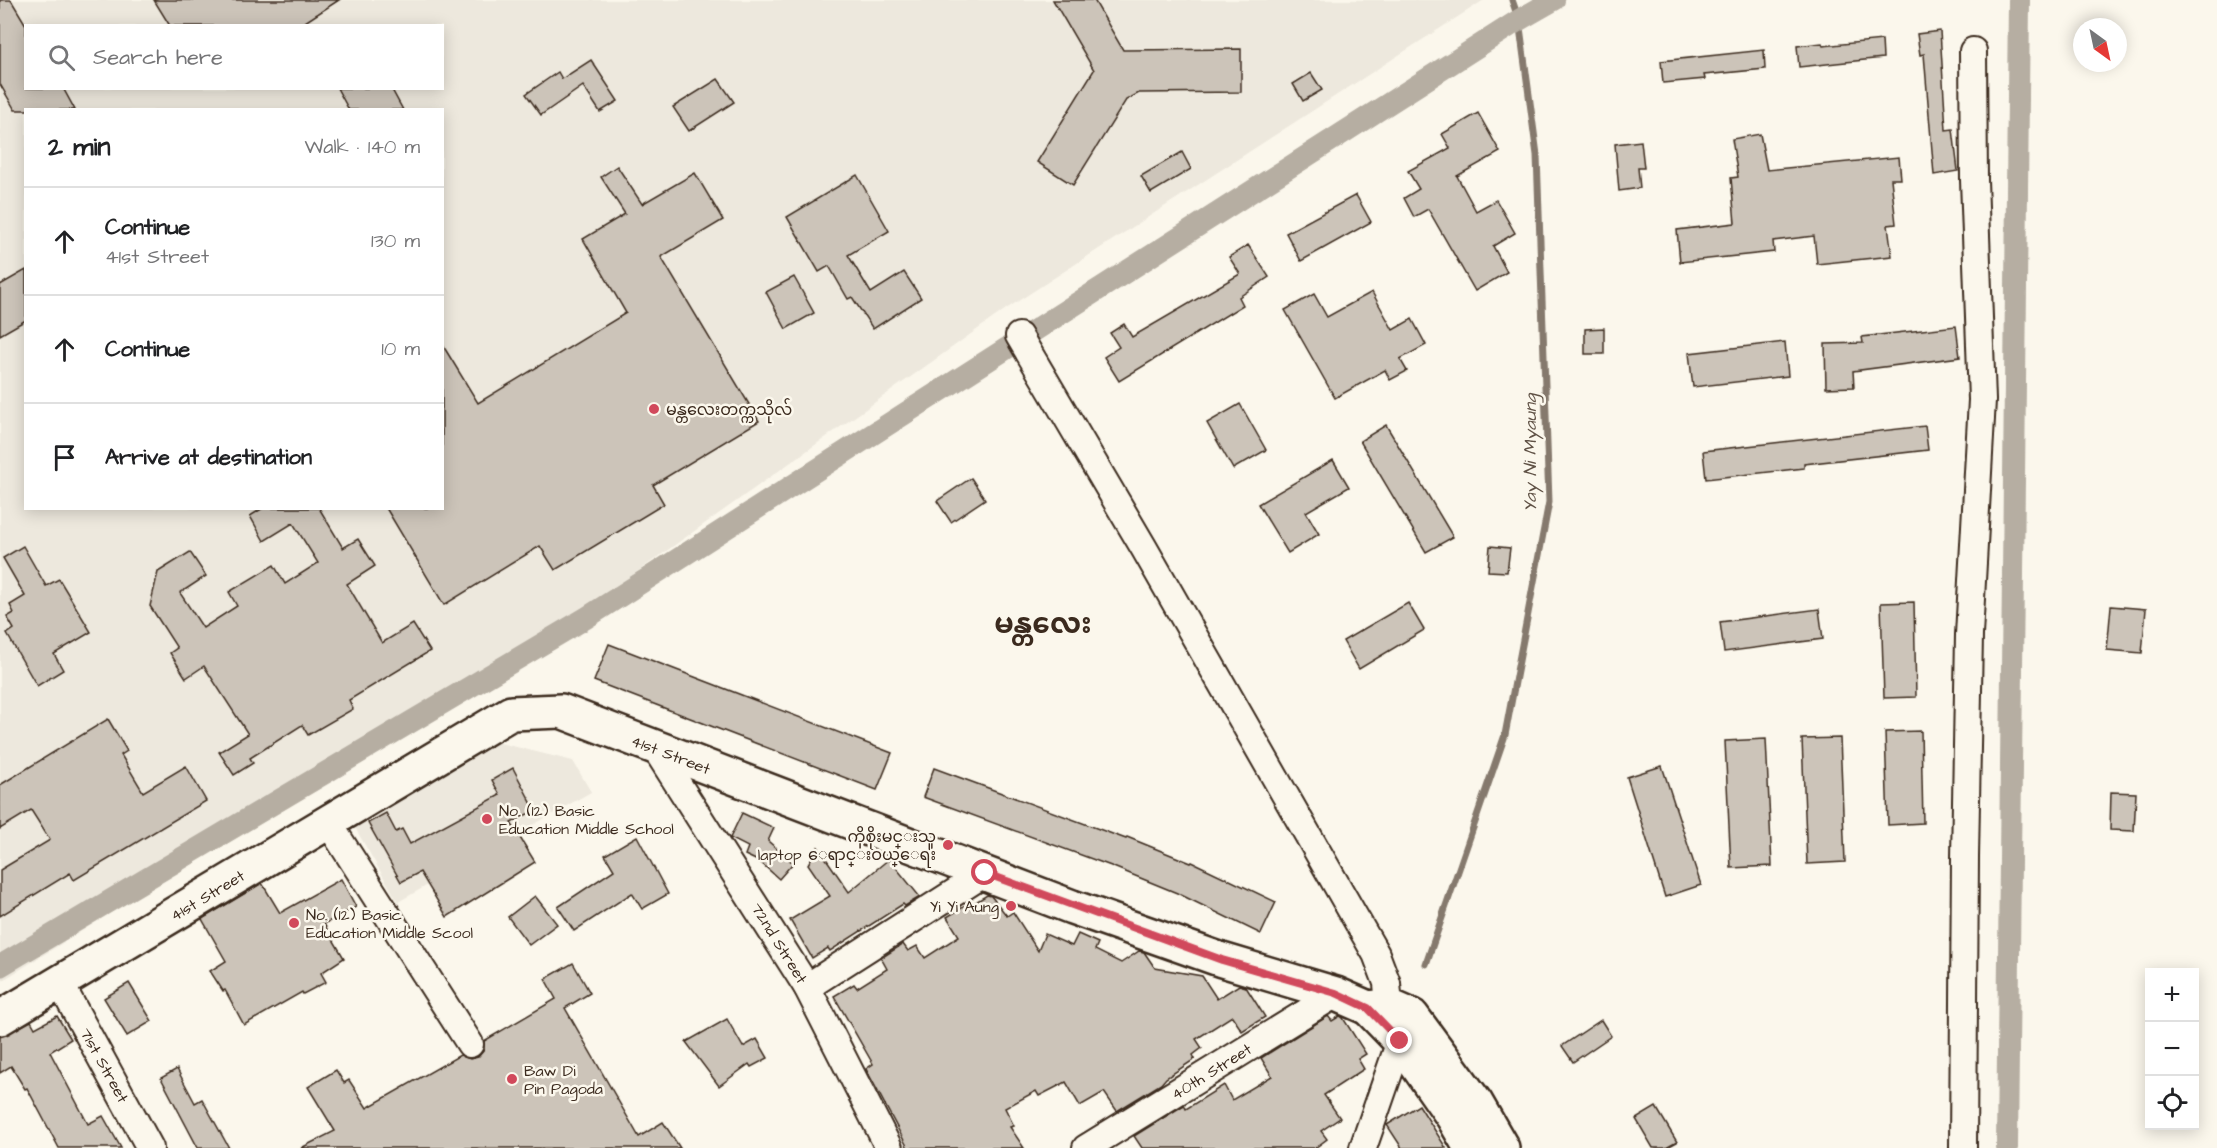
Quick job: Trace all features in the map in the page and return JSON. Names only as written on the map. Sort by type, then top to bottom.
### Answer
[{"type":"main road","name":"41st Street","points":[[0,1018],[511,713],[561,711],[985,873],[1222,960],[1336,993],[1392,1018]]},
{"type":"main road","points":[[1392,1018],[1465,1110],[1502,1148]]},
{"type":"main road","points":[[1465,1110],[1471,1148]]},
{"type":"street","points":[[1963,1148],[1964,869],[1969,635],[1982,400],[1973,51]]},
{"type":"street","points":[[1024,343],[1376,954],[1387,982],[1392,1018],[1363,1148]]},
{"type":"street","name":"72nd Street","points":[[655,748],[807,987],[889,1148]]},
{"type":"street","points":[[328,822],[470,1044]]},
{"type":"street","points":[[807,987],[985,873]]},
{"type":"street","name":"71st Street","points":[[60,983],[150,1148]]},
{"type":"street","name":"40th Street","points":[[1086,1148],[1336,993]]},
{"type":"shaded area","name":"မန္တလေးတက္ကသိုလ်","points":[[0,0],[1484,0],[1006,309],[505,666],[0,982]]},
{"type":"shaded area","points":[[480,738],[573,761],[591,792],[398,902],[347,814]]},
{"type":"building","points":[[0,0],[11,0],[25,24],[24,90],[64,90],[74,108],[15,110],[0,84]]},
{"type":"building","points":[[154,0],[339,0],[302,24],[169,24]]},
{"type":"building","points":[[1053,0],[1094,0],[1123,50],[1241,49],[1241,92],[1139,93],[1126,100],[1073,185],[1037,162],[1094,70]]},
{"type":"building","points":[[1940,31],[1946,130],[1953,129],[1958,171],[1934,175],[1924,54],[1920,55],[1917,34]]},
{"type":"building","points":[[1882,40],[1883,58],[1799,67],[1797,46],[1822,43],[1823,46]]},
{"type":"building","points":[[1764,50],[1765,69],[1704,75],[1705,79],[1663,83],[1661,61]]},
{"type":"building","points":[[591,60],[618,101],[600,112],[583,86],[541,115],[526,94],[558,72],[562,79]]},
{"type":"building","points":[[1311,73],[1322,90],[1303,101],[1293,84]]},
{"type":"building","points":[[718,79],[734,102],[689,131],[673,107]]},
{"type":"building","points":[[338,90],[392,90],[402,108],[348,108]]},
{"type":"building","points":[[1478,113],[1500,152],[1457,176],[1476,211],[1496,200],[1515,233],[1493,246],[1507,272],[1475,291],[1428,209],[1414,217],[1404,198],[1419,189],[1408,171],[1450,148],[1442,134]]},
{"type":"building","points":[[1760,134],[1767,170],[1899,157],[1901,179],[1891,179],[1896,224],[1888,225],[1892,256],[1817,264],[1814,236],[1773,241],[1774,252],[1680,262],[1677,230],[1735,223],[1731,178],[1738,177],[1732,139]]},
{"type":"building","points":[[1641,141],[1644,168],[1638,168],[1640,188],[1619,191],[1615,144]]},
{"type":"building","points":[[1182,152],[1191,169],[1151,193],[1141,176]]},
{"type":"building","points":[[617,166],[642,204],[695,173],[723,220],[661,257],[759,421],[653,485],[664,504],[555,570],[540,546],[444,605],[387,510],[444,510],[444,347],[478,403],[626,313],[583,239],[625,214],[601,177]]},
{"type":"building","points":[[857,175],[889,231],[848,255],[871,293],[904,272],[921,298],[873,329],[852,297],[848,299],[829,266],[819,272],[787,217]]},
{"type":"building","points":[[1356,195],[1371,222],[1301,261],[1286,233]]},
{"type":"building","points":[[1248,245],[1269,277],[1239,297],[1243,305],[1119,381],[1104,357],[1119,347],[1110,333],[1124,324],[1132,337],[1240,274],[1229,257]]},
{"type":"building","points":[[24,271],[24,321],[0,335],[0,285]]},
{"type":"building","points":[[794,277],[814,313],[786,329],[766,292]]},
{"type":"building","points":[[1372,292],[1393,330],[1412,319],[1426,345],[1400,359],[1407,371],[1390,380],[1385,370],[1335,398],[1285,310],[1314,294],[1327,317]]},
{"type":"building","points":[[1956,326],[1960,357],[1853,371],[1854,387],[1826,388],[1825,344],[1863,343],[1862,337]]},
{"type":"building","points":[[1604,328],[1604,354],[1585,354],[1585,329]]},
{"type":"building","points":[[1785,342],[1788,376],[1693,387],[1689,353]]},
{"type":"building","points":[[1240,404],[1266,450],[1233,469],[1207,423]]},
{"type":"building","points":[[1386,425],[1453,537],[1426,552],[1360,441]]},
{"type":"building","points":[[1925,426],[1928,450],[1804,464],[1804,468],[1706,479],[1703,451]]},
{"type":"building","points":[[1333,460],[1349,487],[1306,512],[1319,534],[1288,553],[1258,504]]},
{"type":"building","points":[[971,478],[985,499],[951,522],[937,501]]},
{"type":"building","points":[[260,510],[320,510],[343,548],[358,539],[375,566],[347,584],[382,643],[413,624],[430,651],[349,700],[353,709],[308,735],[302,725],[250,758],[253,763],[234,775],[219,752],[248,734],[204,666],[186,678],[170,653],[177,648],[150,606],[158,572],[190,552],[206,576],[180,593],[203,628],[237,606],[229,592],[274,565],[285,584],[318,563],[293,523],[264,541],[250,516]]},
{"type":"building","points":[[23,546],[46,586],[59,579],[91,632],[54,654],[63,670],[37,686],[7,634],[14,629],[7,617],[14,613],[10,605],[25,596],[3,558]]},
{"type":"building","points":[[1490,546],[1510,548],[1507,572],[1488,571]]},
{"type":"building","points":[[1914,602],[1916,697],[1884,698],[1881,603]]},
{"type":"building","points":[[1408,603],[1424,630],[1359,669],[1343,641]]},
{"type":"building","points":[[2111,606],[2146,609],[2142,653],[2107,650]]},
{"type":"building","points":[[1819,609],[1823,639],[1724,652],[1720,622]]},
{"type":"building","points":[[609,644],[892,753],[877,790],[594,681]]},
{"type":"building","points":[[108,719],[127,751],[121,755],[143,792],[186,766],[206,801],[74,880],[70,873],[0,916],[0,870],[50,840],[31,810],[0,829],[0,785]]},
{"type":"building","points":[[1921,731],[1923,823],[1888,825],[1885,732]]},
{"type":"building","points":[[1840,738],[1845,862],[1807,864],[1802,739]]},
{"type":"building","points":[[1766,739],[1772,866],[1731,868],[1725,741]]},
{"type":"building","points":[[1662,766],[1701,885],[1665,897],[1627,777]]},
{"type":"building","points":[[513,768],[535,810],[511,823],[535,862],[447,917],[420,872],[401,882],[368,823],[386,813],[396,832],[402,829],[410,844],[500,795],[492,780]]},
{"type":"building","points":[[934,768],[1192,862],[1276,902],[1261,934],[1177,893],[1111,866],[923,797]]},
{"type":"building","points":[[2111,792],[2136,793],[2134,831],[2110,830]]},
{"type":"building","points":[[742,813],[774,828],[768,841],[793,863],[779,879],[760,862],[745,855],[748,847],[730,838]]},
{"type":"building","points":[[637,836],[668,894],[642,909],[632,893],[574,931],[558,907],[614,870],[605,855]]},
{"type":"building","points":[[818,847],[849,892],[889,859],[920,897],[905,906],[903,904],[830,951],[828,948],[812,958],[790,920],[830,896],[808,864]]},
{"type":"building","points":[[341,879],[356,907],[324,924],[344,958],[321,973],[326,982],[303,994],[302,992],[244,1025],[225,990],[223,991],[210,971],[226,961],[202,919],[262,883],[280,913]]},
{"type":"building","points":[[987,895],[991,896],[1007,916],[1013,912],[1038,951],[1045,934],[1072,946],[1078,934],[1098,943],[1095,950],[1121,963],[1139,951],[1144,952],[1155,968],[1202,976],[1217,999],[1239,985],[1246,987],[1265,1017],[1242,1031],[1232,1016],[1196,1039],[1202,1048],[1193,1055],[1195,1059],[1166,1078],[1161,1084],[1117,1111],[1104,1092],[1080,1106],[1066,1082],[1039,1096],[1036,1091],[1005,1108],[1014,1126],[1010,1127],[1024,1148],[908,1148],[866,1069],[873,1064],[834,996],[854,984],[857,988],[887,969],[881,958],[903,944],[908,951],[917,946],[925,958],[959,936],[947,917]]},
{"type":"building","points":[[535,896],[557,924],[529,945],[508,917]]},
{"type":"building","name":"Baw Di Pin Pagoda","points":[[573,963],[590,993],[565,1008],[639,1137],[663,1122],[680,1148],[301,1148],[335,1131],[308,1087],[336,1070],[344,1083],[349,1080],[367,1108],[460,1055],[470,1059],[478,1057],[484,1050],[484,1041],[556,999],[545,979]]},
{"type":"building","points":[[129,983],[152,1021],[127,1036],[104,998]]},
{"type":"building","points":[[57,1016],[71,1039],[50,1052],[88,1124],[103,1116],[121,1148],[59,1148],[27,1088],[25,1089],[11,1066],[0,1073],[0,1037],[31,1021],[35,1028]]},
{"type":"building","points":[[1328,1016],[1332,1021],[1340,1016],[1343,1018],[1366,1054],[1358,1059],[1364,1069],[1324,1095],[1340,1118],[1321,1131],[1327,1139],[1315,1148],[1142,1148],[1134,1136],[1184,1105],[1186,1109],[1224,1085],[1232,1100],[1272,1076],[1261,1058]]},
{"type":"building","points":[[727,1019],[743,1047],[757,1039],[768,1058],[751,1067],[749,1064],[719,1086],[686,1042]]},
{"type":"building","points":[[1601,1020],[1611,1036],[1573,1062],[1562,1046]]},
{"type":"building","points":[[177,1069],[195,1103],[202,1099],[229,1148],[198,1148],[161,1078]]},
{"type":"building","points":[[1419,1105],[1446,1148],[1402,1148],[1387,1125]]},
{"type":"building","points":[[1656,1107],[1677,1142],[1666,1148],[1653,1148],[1636,1119]]},
{"type":"waterway","name":"Yay Ni Myaung","points":[[1426,964],[1505,735],[1549,502],[1537,155],[1519,20],[1512,0]]},
{"type":"waterway","points":[[0,966],[586,618],[1519,20],[1554,0]]},
{"type":"waterway","points":[[2007,1148],[2019,0]]},
{"type":"place","name":"မန္တလေးတက္ကသိုလ်","points":[[654,409]]},
{"type":"place","name":"No. (12) Basic Education Middle School","points":[[487,819]]},
{"type":"place","name":"ကိုစိုးမင္းသူ laptop ေရာင္းဝယ္ေရး","points":[[948,845]]},
{"type":"place","name":"Yi Yi Aung","points":[[1011,906]]},
{"type":"place","name":"No. (12) Basic Education Middle Scool","points":[[294,923]]},
{"type":"place","name":"Baw Di Pin Pagoda","points":[[512,1079]]},
{"type":"district","name":"မန္တလေး","points":[[1043,623]]},
{"type":"route","points":[[985,873],[1072,907],[1222,960],[1336,993],[1368,1008],[1400,1041]]}]
